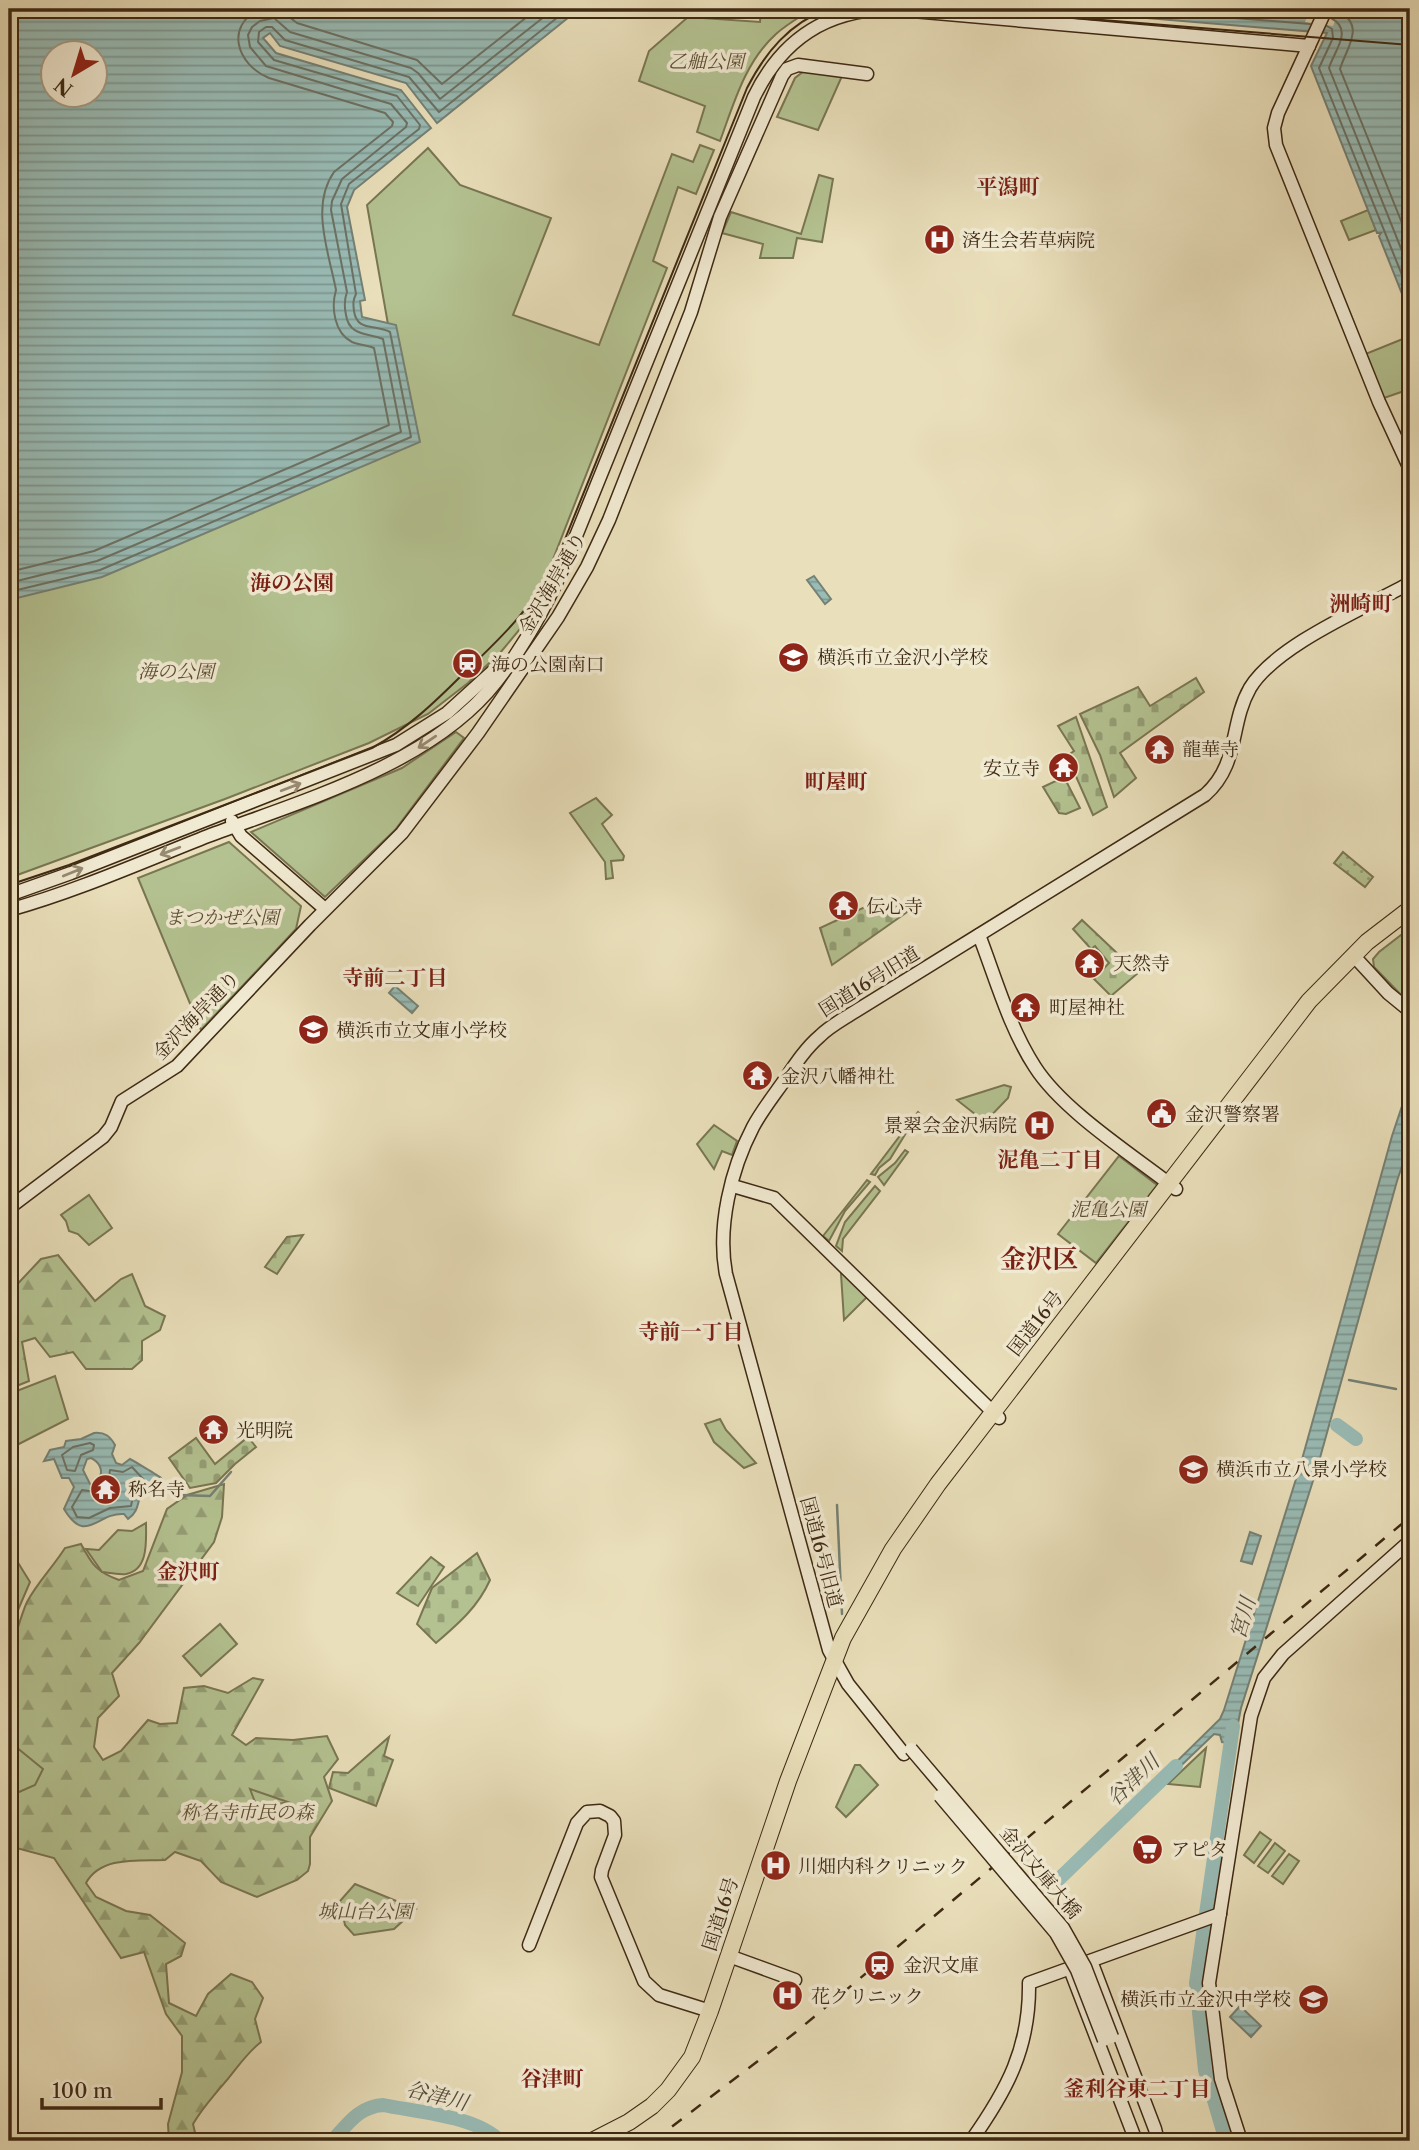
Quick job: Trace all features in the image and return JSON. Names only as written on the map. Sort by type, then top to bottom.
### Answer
[{"type":"highway","name":"国道16号","points":[[592,2141],[629,2122],[662,2097],[692,2057],[788,1781],[835,1660],[918,1527],[996,1415],[1172,1186],[1356,959],[1410,909]]},
{"type":"highway","name":"国道16号","points":[[1356,959],[1410,920]]},
{"type":"street","points":[[9,910],[80,886],[364,776],[418,748],[454,722],[495,683],[550,597],[563,568],[754,97],[774,62],[800,37],[829,20],[848,14],[890,9],[1311,40]]},
{"type":"street","points":[[1326,9],[1278,113],[1274,128],[1276,145],[1382,410],[1410,469]]},
{"type":"street","name":"金沢海岸通り","points":[[9,1208],[94,1144],[111,1127],[122,1101],[177,1066],[415,818],[538,648],[587,567],[609,520],[672,362],[697,295],[720,217],[782,76],[787,69],[798,65],[867,74]]},
{"type":"street","name":"国道16号旧道","points":[[907,1752],[848,1684],[825,1636],[726,1274],[723,1227],[748,1137],[813,1042],[827,1030],[1205,795],[1225,771],[1241,708],[1250,689],[1267,667],[1292,647],[1410,583]]},
{"type":"street","points":[[9,895],[364,759],[410,737],[447,713],[474,691],[524,640]]},
{"type":"street","points":[[227,811],[241,835],[325,909]]},
{"type":"street","points":[[979,935],[1018,1039],[1036,1070],[1085,1118],[1172,1186]]},
{"type":"street","points":[[1356,959],[1388,993],[1410,1011]]},
{"type":"street","points":[[733,1186],[774,1198],[996,1415]]},
{"type":"street","points":[[1241,2141],[1221,2079],[1209,1983],[1216,1915],[1251,1716],[1265,1678],[1293,1643],[1410,1541]]},
{"type":"street","name":"金沢文庫大橋","points":[[907,1752],[1056,1933],[1077,1970],[1108,2038]]},
{"type":"street","points":[[529,1945],[578,1823],[587,1812],[600,1811],[610,1816],[615,1829],[601,1877],[644,1981],[659,1994],[710,2011]]},
{"type":"street","points":[[971,2141],[1005,2090],[1014,2069],[1026,2029],[1029,1983],[1216,1915]]},
{"type":"street","points":[[729,1956],[795,1980]]},
{"type":"street","points":[[1091,1961],[1158,2141]]},
{"type":"street","points":[[1070,1969],[1136,2141]]},
{"type":"street","points":[[1108,2038],[1143,2141]]},
{"type":"street","points":[[1108,2038],[1152,2141]]},
{"type":"green space","name":"乙舳公園","points":[[761,9],[812,9],[776,34],[756,57],[736,98],[720,141],[697,132],[705,106],[639,81],[649,51],[688,17],[760,22]]},
{"type":"green space","points":[[804,71],[842,76],[818,130],[777,117],[795,78]]},
{"type":"green space","name":"海の公園","points":[[700,145],[714,150],[696,194],[678,187],[653,261],[667,268],[541,590],[520,629],[500,653],[468,683],[428,714],[369,743],[9,878],[9,574],[408,438],[367,205],[428,148],[460,185],[551,218],[513,315],[599,345],[672,154],[693,162]]},
{"type":"green space","points":[[819,175],[833,179],[822,242],[797,238],[793,258],[760,258],[763,244],[722,233],[731,212],[801,234]]},
{"type":"green space","points":[[1368,210],[1376,230],[1349,240],[1341,221]]},
{"type":"green space","points":[[1410,336],[1410,389],[1381,399],[1363,355]]},
{"type":"green space","points":[[1196,678],[1204,692],[1120,753],[1136,778],[1114,797],[1100,755],[1080,714],[1138,687],[1150,706]]},
{"type":"green space","points":[[1076,717],[1107,807],[1093,815],[1067,756],[1074,751],[1058,726]]},
{"type":"green space","name":"まつかぜ公園","points":[[456,732],[464,738],[395,830],[325,897],[251,832],[402,768]]},
{"type":"green space","points":[[1064,777],[1080,808],[1066,814],[1059,813],[1043,787]]},
{"type":"green space","points":[[596,798],[612,815],[602,824],[624,856],[623,860],[611,861],[613,878],[606,879],[605,862],[570,813]]},
{"type":"green space","name":"まつかぜ公園","points":[[229,842],[301,906],[296,929],[201,1030],[138,878]]},
{"type":"green space","points":[[1343,852],[1373,877],[1365,887],[1334,863]]},
{"type":"green space","points":[[917,900],[917,905],[832,965],[820,928],[867,906],[869,910],[884,903],[888,909]]},
{"type":"green space","points":[[1082,920],[1138,973],[1111,996],[1094,979],[1109,963],[1095,946],[1091,949],[1073,929]]},
{"type":"green space","points":[[1410,928],[1410,1004],[1374,967],[1373,959]]},
{"type":"green space","points":[[1004,1085],[1011,1087],[1008,1098],[985,1122],[957,1100]]},
{"type":"green space","points":[[918,1112],[921,1115],[890,1159],[875,1175],[871,1174]]},
{"type":"green space","points":[[714,1125],[737,1141],[732,1155],[722,1151],[714,1169],[697,1144]]},
{"type":"green space","points":[[905,1150],[908,1152],[884,1185],[878,1177],[895,1163]]},
{"type":"green space","name":"泥亀公園","points":[[1119,1156],[1157,1185],[1096,1263],[1058,1234]]},
{"type":"green space","points":[[867,1180],[870,1182],[845,1211],[829,1241],[823,1236]]},
{"type":"green space","points":[[875,1186],[880,1191],[843,1239],[842,1251],[836,1246],[845,1222]]},
{"type":"green space","points":[[89,1195],[112,1228],[89,1245],[78,1234],[69,1231],[61,1215]]},
{"type":"green space","points":[[303,1235],[277,1274],[265,1267],[287,1237]]},
{"type":"green space","points":[[58,1255],[95,1301],[121,1279],[132,1274],[145,1306],[165,1316],[160,1330],[142,1341],[142,1360],[132,1369],[86,1369],[73,1352],[50,1357],[35,1338],[22,1342],[29,1381],[9,1389],[9,1293],[41,1259]]},
{"type":"green space","points":[[841,1274],[867,1297],[844,1320]]},
{"type":"green space","points":[[55,1376],[68,1419],[9,1449],[9,1394]]},
{"type":"green space","points":[[720,1419],[726,1430],[756,1463],[744,1468],[714,1442],[705,1424]]},
{"type":"green space","points":[[248,1437],[256,1447],[216,1483],[190,1488],[169,1458],[196,1438],[215,1464]]},
{"type":"green space","name":"称名寺市民の森","points":[[224,1484],[222,1517],[214,1542],[139,1643],[112,1673],[119,1696],[98,1718],[94,1747],[103,1760],[121,1751],[148,1720],[160,1724],[177,1723],[184,1688],[204,1686],[228,1693],[253,1678],[263,1680],[232,1735],[246,1745],[256,1738],[293,1740],[327,1736],[338,1759],[324,1777],[332,1801],[310,1837],[308,1871],[297,1880],[257,1897],[221,1882],[201,1861],[175,1852],[165,1860],[110,1864],[93,1874],[86,1883],[96,1897],[126,1911],[150,1915],[185,1943],[181,1956],[166,1964],[169,2003],[196,2016],[208,1994],[231,1974],[252,1982],[263,1998],[255,2019],[261,2042],[196,2119],[193,2124],[197,2141],[169,2141],[168,2124],[182,2072],[182,2036],[166,2014],[144,1952],[121,1958],[54,1858],[9,1846],[9,1648],[27,1602],[65,1548],[81,1544],[96,1567],[119,1580],[143,1571],[167,1509],[187,1495]]},
{"type":"green space","points":[[146,1523],[145,1553],[139,1567],[126,1574],[102,1572],[86,1549],[99,1550],[118,1530],[132,1531]]},
{"type":"green space","points":[[9,1548],[30,1582],[9,1631]]},
{"type":"green space","points":[[477,1553],[490,1580],[473,1607],[436,1643],[417,1624],[432,1588]]},
{"type":"green space","points":[[431,1557],[444,1567],[418,1606],[397,1593]]},
{"type":"green space","points":[[220,1624],[237,1644],[201,1676],[183,1656]]},
{"type":"green space","points":[[389,1737],[384,1756],[393,1760],[376,1806],[329,1788],[333,1772],[348,1773]]},
{"type":"green space","points":[[10,1742],[43,1769],[35,1785],[19,1792],[9,1781]]},
{"type":"green space","points":[[1206,1748],[1200,1787],[1168,1784]]},
{"type":"green space","points":[[855,1765],[860,1765],[878,1785],[846,1817],[836,1807]]},
{"type":"green space","points":[[250,1789],[288,1802],[264,1807],[255,1802]]},
{"type":"green space","points":[[1260,1832],[1271,1840],[1254,1863],[1244,1855]]},
{"type":"green space","points":[[1275,1843],[1285,1851],[1268,1873],[1258,1866]]},
{"type":"green space","points":[[1289,1854],[1299,1861],[1283,1884],[1272,1876]]},
{"type":"green space","name":"城山台公園","points":[[355,1884],[416,1909],[394,1929],[354,1935],[345,1925],[340,1901]]},
{"type":"water","points":[[9,9],[579,9],[437,123],[406,83],[280,46],[270,33],[263,38],[276,53],[401,90],[431,128],[354,190],[347,207],[365,300],[360,301],[362,317],[396,325],[420,442],[102,577],[9,600]]},
{"type":"water","points":[[651,9],[758,9],[758,14],[737,13],[737,16]]},
{"type":"water","points":[[1039,9],[1410,9],[1410,314],[1379,236],[1381,233],[1377,233],[1311,66],[1327,33]]},
{"type":"water","points":[[814,576],[831,599],[825,604],[807,580]]},
{"type":"water","points":[[395,986],[418,1006],[412,1013],[389,993]]},
{"type":"water","points":[[1410,1082],[1410,1142],[1318,1465],[1241,1708],[1234,1744],[1222,1742],[1220,1735],[1214,1734],[1165,1781],[1161,1777],[1220,1719],[1224,1710],[1301,1463],[1392,1136]]},
{"type":"water","points":[[94,1433],[107,1435],[115,1445],[112,1454],[116,1463],[122,1465],[130,1459],[156,1474],[166,1489],[164,1493],[145,1489],[135,1512],[128,1519],[124,1514],[115,1515],[92,1525],[79,1525],[64,1509],[74,1487],[69,1478],[62,1478],[54,1459],[44,1461],[50,1450],[64,1447],[66,1441],[81,1439]],"holes":[[[87,1459],[94,1460],[100,1466],[100,1477],[103,1481],[96,1486],[90,1484],[83,1470]]]},
{"type":"water","points":[[1250,1532],[1261,1536],[1252,1564],[1241,1561]]},
{"type":"water","points":[[1240,2006],[1261,2026],[1251,2037],[1230,2017]]},
{"type":"pier","points":[[1310,9],[1340,9],[1333,26],[1305,22]]},
{"type":"waterway","points":[[1349,1380],[1396,1389]]},
{"type":"waterway","points":[[1337,1425],[1356,1439]]},
{"type":"waterway","points":[[179,1495],[210,1496],[231,1472]]},
{"type":"waterway","points":[[837,1505],[842,1614]]},
{"type":"waterway","name":"宮川","points":[[1226,2141],[1205,2070],[1196,1983],[1233,1726]]},
{"type":"waterway","name":"谷津川","points":[[1059,1879],[1176,1766]]},
{"type":"waterway","name":"谷津川","points":[[332,2141],[360,2113],[383,2105],[462,2120],[490,2133],[500,2141]]},
{"type":"tram line","points":[[9,885],[69,865],[372,748],[397,732],[442,695],[505,633],[540,589],[559,554],[747,88],[770,51],[790,31],[801,22],[828,9]]},
{"type":"tram line","points":[[965,9],[1410,45]]},
{"type":"railway","points":[[653,2141],[796,2032],[1410,1517]]},
{"type":"place","name":"済生会若草病院","points":[[939,240]]},
{"type":"place","name":"横浜市立金沢小学校","points":[[794,657]]},
{"type":"place","name":"海の公園南口","points":[[468,664]]},
{"type":"place","name":"龍華寺","points":[[1159,749]]},
{"type":"place","name":"安立寺","points":[[1063,768]]},
{"type":"place","name":"伝心寺","points":[[843,906]]},
{"type":"place","name":"天然寺","points":[[1090,963]]},
{"type":"place","name":"町屋神社","points":[[1026,1007]]},
{"type":"place","name":"横浜市立文庫小学校","points":[[313,1030]]},
{"type":"place","name":"金沢八幡神社","points":[[758,1076]]},
{"type":"place","name":"金沢警察署","points":[[1162,1114]]},
{"type":"place","name":"景翠会金沢病院","points":[[1040,1125]]},
{"type":"place","name":"光明院","points":[[213,1430]]},
{"type":"place","name":"横浜市立八景小学校","points":[[1193,1469]]},
{"type":"place","name":"称名寺","points":[[105,1489]]},
{"type":"place","name":"アピタ","points":[[1148,1849]]},
{"type":"place","name":"川畑内科クリニック","points":[[775,1866]]},
{"type":"place","name":"金沢文庫","points":[[880,1965]]},
{"type":"place","name":"花クリニック","points":[[788,1996]]},
{"type":"place","name":"横浜市立金沢中学校","points":[[1314,1999]]},
{"type":"district","name":"平潟町","points":[[1008,187]]},
{"type":"district","name":"海の公園","points":[[292,583]]},
{"type":"district","name":"洲崎町","points":[[1361,604]]},
{"type":"district","name":"町屋町","points":[[836,782]]},
{"type":"district","name":"寺前二丁目","points":[[395,978]]},
{"type":"district","name":"泥亀二丁目","points":[[1050,1160]]},
{"type":"district","name":"金沢区","points":[[1039,1259]]},
{"type":"district","name":"寺前一丁目","points":[[691,1332]]},
{"type":"district","name":"金沢町","points":[[188,1572]]},
{"type":"district","name":"谷津町","points":[[552,2079]]},
{"type":"district","name":"釜利谷東二丁目","points":[[1137,2089]]}]
